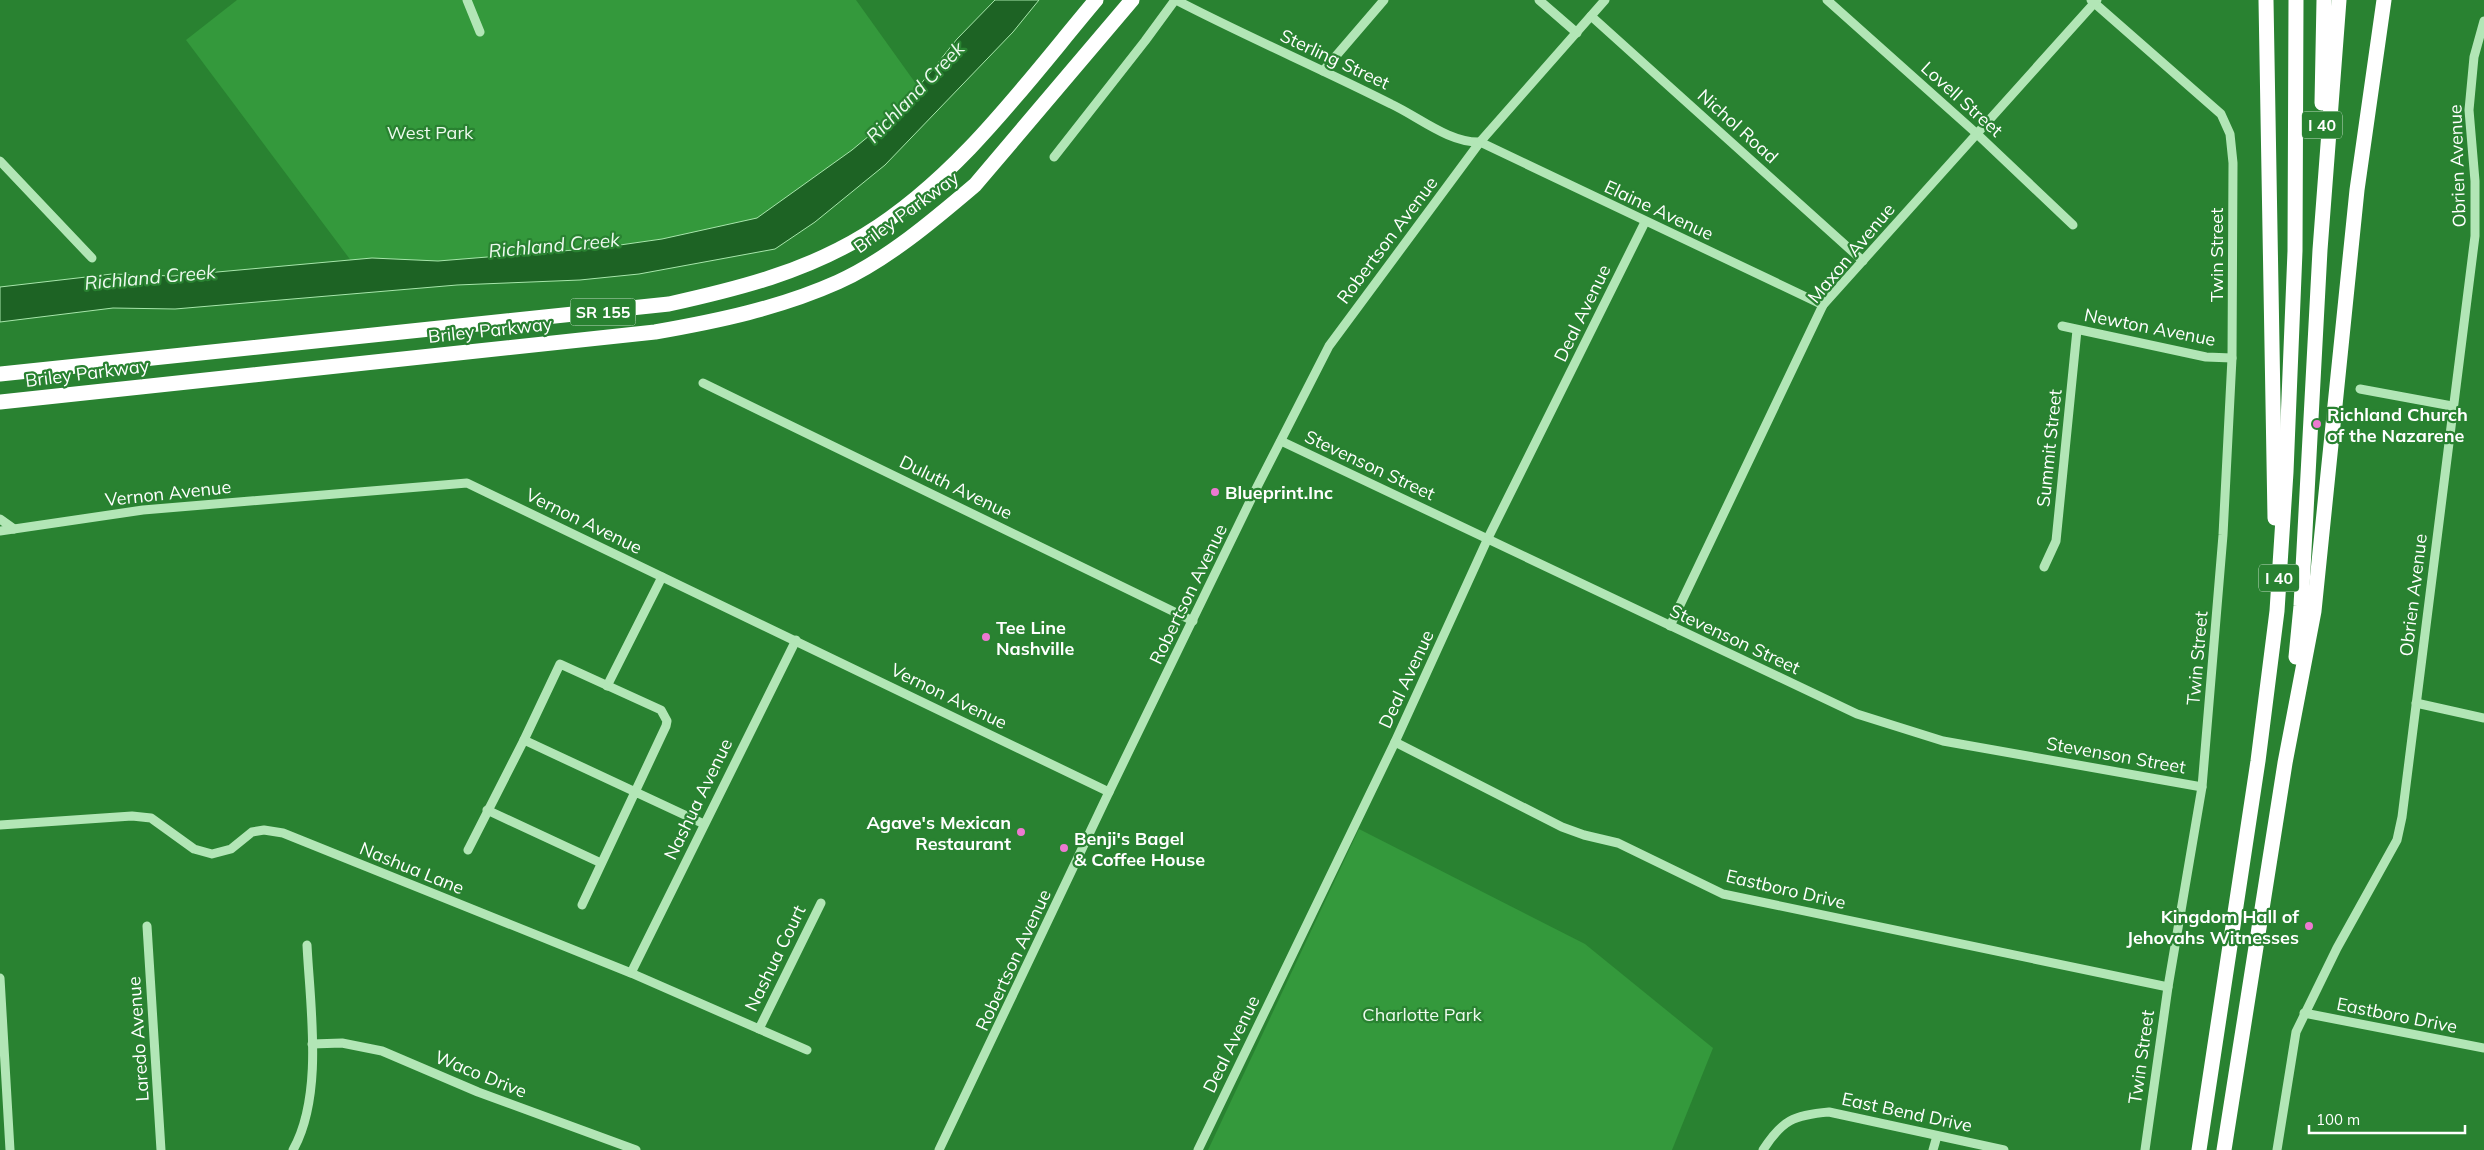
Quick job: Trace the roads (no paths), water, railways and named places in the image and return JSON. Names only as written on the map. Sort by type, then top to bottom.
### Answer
[{"type":"highway","name":"Briley Parkway","points":[[0,374],[669,304],[736,289],[783,274],[865,235],[914,199],[969,150],[1096,0]]},
{"type":"highway","name":"Briley Parkway","points":[[0,402],[655,332],[728,319],[787,301],[840,281],[890,251],[968,191],[1132,0]]},
{"type":"highway","points":[[2266,0],[2272,456],[2279,586]]},
{"type":"highway","name":"I 40","points":[[2199,1150],[2258,761],[2279,586],[2286,472],[2295,251],[2296,0]]},
{"type":"highway","name":"I 40","points":[[2224,1150],[2285,763],[2301,606],[2320,250],[2324,0]]},
{"type":"highway","points":[[2320,250],[2339,0]]},
{"type":"highway","points":[[2285,763],[2314,610],[2357,190],[2384,0]]},
{"type":"street","points":[[467,0],[480,32]]},
{"type":"street","points":[[1054,157],[1175,0]]},
{"type":"street","name":"Sterling Street","points":[[1175,0],[1245,36],[1323,71],[1462,142],[1480,142]]},
{"type":"street","points":[[1323,71],[1384,0]]},
{"type":"street","points":[[1539,0],[1577,33]]},
{"type":"street","name":"Robertson Avenue","points":[[939,1150],[1109,792],[1280,441],[1329,346],[1480,142],[1605,0]]},
{"type":"street","name":"Lovell Street","points":[[1827,0],[1976,133],[2073,224]]},
{"type":"street","name":"Maxon Avenue","points":[[1670,626],[1823,305],[2094,1]]},
{"type":"street","name":"Twin Street","points":[[2094,1],[2221,114],[2230,134],[2233,163],[2232,358],[2223,535],[2202,787],[2168,986],[2145,1150]]},
{"type":"street","name":"Nichol Road","points":[[1591,16],[1863,261]]},
{"type":"street","name":"Obrien Avenue","points":[[2277,1150],[2296,1032],[2337,948],[2397,840],[2402,817],[2452,406],[2475,236],[2475,181],[2469,110],[2474,57],[2484,21]]},
{"type":"street","name":"Elaine Avenue","points":[[1480,142],[1823,305]]},
{"type":"street","points":[[0,161],[92,258]]},
{"type":"street","name":"Deal Avenue","points":[[1198,1150],[1394,742],[1488,538],[1645,222]]},
{"type":"street","name":"Newton Avenue","points":[[2062,326],[2206,357],[2232,358]]},
{"type":"street","name":"Summit Street","points":[[2044,567],[2056,541],[2077,330]]},
{"type":"street","name":"Duluth Avenue","points":[[703,383],[1193,621]]},
{"type":"street","points":[[2360,389],[2452,406]]},
{"type":"street","name":"Stevenson Street","points":[[1280,441],[1857,714],[1943,741],[2202,787]]},
{"type":"street","name":"Vernon Avenue","points":[[0,530],[143,510],[467,483],[1109,792]]},
{"type":"street","points":[[0,519],[14,529]]},
{"type":"street","points":[[607,686],[662,577]]},
{"type":"street","name":"Nashua Avenue","points":[[631,973],[796,640]]},
{"type":"street","points":[[468,850],[560,664],[661,710],[667,721],[582,905]]},
{"type":"street","points":[[2416,703],[2484,718]]},
{"type":"street","points":[[524,740],[704,824]]},
{"type":"street","name":"Eastboro Drive","points":[[1394,742],[1562,827],[1584,836],[1618,843],[1723,894],[2168,986]]},
{"type":"street","points":[[487,810],[601,863]]},
{"type":"street","name":"Nashua Lane","points":[[0,825],[132,816],[151,818],[194,849],[212,854],[231,849],[252,832],[264,830],[283,833],[631,973],[807,1050]]},
{"type":"street","name":"Nashua Court","points":[[759,1029],[821,902]]},
{"type":"street","name":"Laredo Avenue","points":[[147,926],[161,1150]]},
{"type":"street","points":[[293,1150],[299,1139],[312,1080],[307,945]]},
{"type":"street","points":[[0,978],[3,1106],[10,1150]]},
{"type":"street","name":"Eastboro Drive","points":[[2304,1013],[2484,1048]]},
{"type":"street","name":"Waco Drive","points":[[312,1044],[342,1044],[382,1051],[478,1092],[636,1150]]},
{"type":"street","name":"East Bend Drive","points":[[1763,1150],[1776,1130],[1802,1115],[1829,1112],[2004,1150]]},
{"type":"street","points":[[1933,1150],[1936,1136]]},
{"type":"water","name":"Richland Creek","points":[[995,0],[1039,0],[1013,32],[885,165],[815,222],[775,249],[639,274],[580,280],[457,285],[175,309],[113,308],[0,322],[0,287],[112,274],[173,276],[372,258],[438,261],[599,248],[662,239],[757,218],[852,150],[899,111],[957,39]]},
{"type":"place","name":"Richland Church of the Nazarene","points":[[2317,424]]},
{"type":"place","name":"Blueprint.Inc","points":[[1215,492]]},
{"type":"place","name":"Tee Line Nashville","points":[[986,637]]},
{"type":"place","name":"Agave's Mexican Restaurant","points":[[1021,832]]},
{"type":"place","name":"Benji's Bagel & Coffee House","points":[[1064,848]]},
{"type":"place","name":"Kingdom Hall of Jehovahs Witnesses","points":[[2309,926]]},
{"type":"park label","name":"West Park","points":[[430,132]]},
{"type":"park label","name":"Charlotte Park","points":[[1422,1014]]}]
